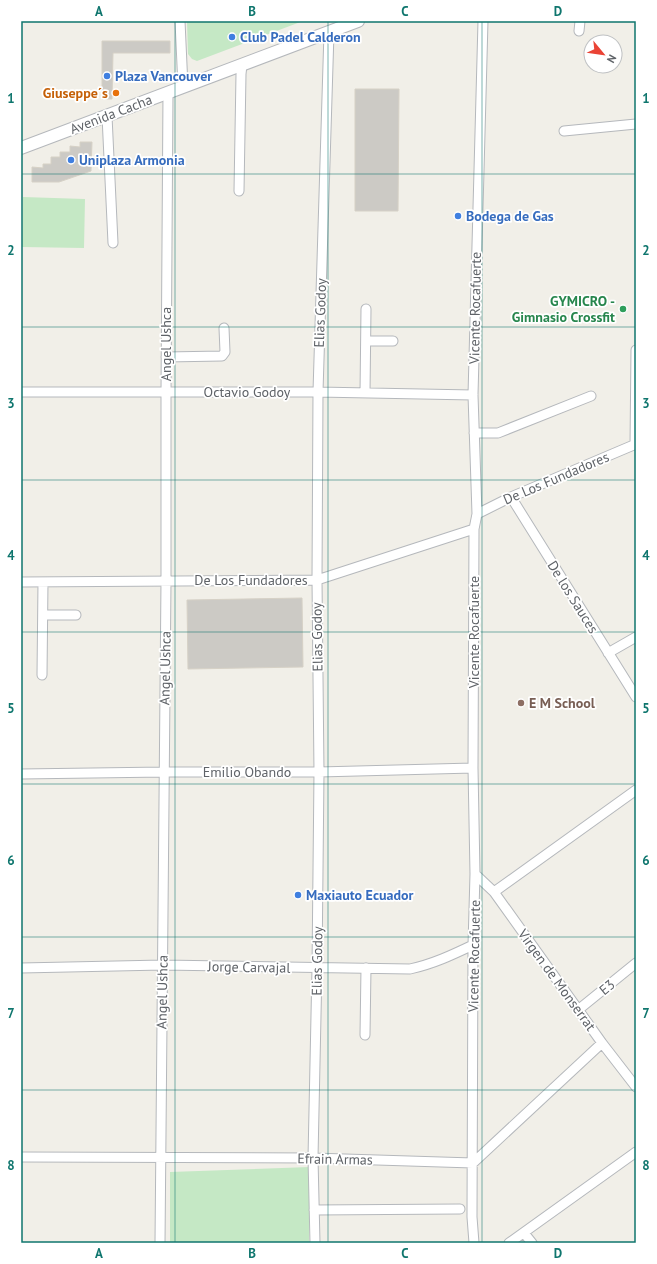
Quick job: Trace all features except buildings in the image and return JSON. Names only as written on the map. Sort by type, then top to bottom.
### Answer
[{"type":"street","points":[[180,21],[183,87]]},
{"type":"street","name":"Avenida Cacha","points":[[21,148],[358,21]]},
{"type":"street","name":"Vicente Rocafuerte","points":[[474,1243],[472,1217],[473,945],[475,874],[473,768],[474,529],[477,514],[473,395],[483,21]]},
{"type":"street","points":[[579,31],[580,21]]},
{"type":"street","name":"Elias Godoy","points":[[314,1243],[313,1158],[319,772],[316,580],[318,392],[329,32]]},
{"type":"street","points":[[239,191],[242,65]]},
{"type":"street","name":"Angel Ushca","points":[[160,1243],[166,581],[168,93]]},
{"type":"street","points":[[107,116],[113,243]]},
{"type":"street","points":[[564,131],[636,124]]},
{"type":"street","points":[[365,393],[366,309]]},
{"type":"street","points":[[166,357],[222,356],[225,352],[224,328]]},
{"type":"street","points":[[366,341],[393,342]]},
{"type":"street","points":[[635,444],[636,350]]},
{"type":"street","name":"Octavio Godoy","points":[[21,392],[318,392],[473,395]]},
{"type":"street","points":[[474,433],[498,432],[591,396]]},
{"type":"street","name":"De Los Fundadores","points":[[477,514],[511,496],[635,444]]},
{"type":"street","name":"De los Sauces","points":[[511,496],[636,697]]},
{"type":"street","name":"De Los Fundadores","points":[[21,582],[316,580],[474,529]]},
{"type":"street","points":[[42,675],[43,582]]},
{"type":"street","points":[[43,616],[76,615]]},
{"type":"street","points":[[608,653],[636,637]]},
{"type":"street","name":"Emilio Obando","points":[[21,774],[319,772],[473,768]]},
{"type":"street","points":[[494,892],[636,790]]},
{"type":"street","name":"Virgen de Monserrat","points":[[475,874],[494,892],[602,1043],[636,1087]]},
{"type":"street","name":"Jorge Carvajal","points":[[21,968],[163,965],[410,969],[424,966],[473,945]]},
{"type":"street","name":"E3","points":[[578,1010],[636,963]]},
{"type":"street","points":[[365,1035],[366,968]]},
{"type":"street","points":[[473,1163],[602,1043]]},
{"type":"street","points":[[509,1243],[636,1152]]},
{"type":"street","name":"Efrain Armas","points":[[21,1157],[313,1158],[473,1163]]},
{"type":"street","points":[[314,1210],[460,1209]]},
{"type":"street","points":[[524,1233],[532,1243]]},
{"type":"green space","points":[[187,21],[303,21],[197,61],[192,59],[188,54]]},
{"type":"green space","points":[[23,197],[85,199],[84,248],[22,247]]},
{"type":"green space","points":[[310,1167],[309,1243],[170,1243],[170,1172]]},
{"type":"place","name":"Club Padel Calderon","points":[[232,37]]},
{"type":"place","name":"Plaza Vancouver","points":[[107,76]]},
{"type":"place","name":"Giuseppe´s","points":[[116,93]]},
{"type":"place","name":"Uniplaza Armonia","points":[[71,160]]},
{"type":"place","name":"Bodega de Gas","points":[[458,216]]},
{"type":"place","name":"GYMICRO - Gimnasio Crossfit","points":[[623,309]]},
{"type":"place","name":"E M School","points":[[521,703]]},
{"type":"place","name":"Maxiauto Ecuador","points":[[298,895]]}]
